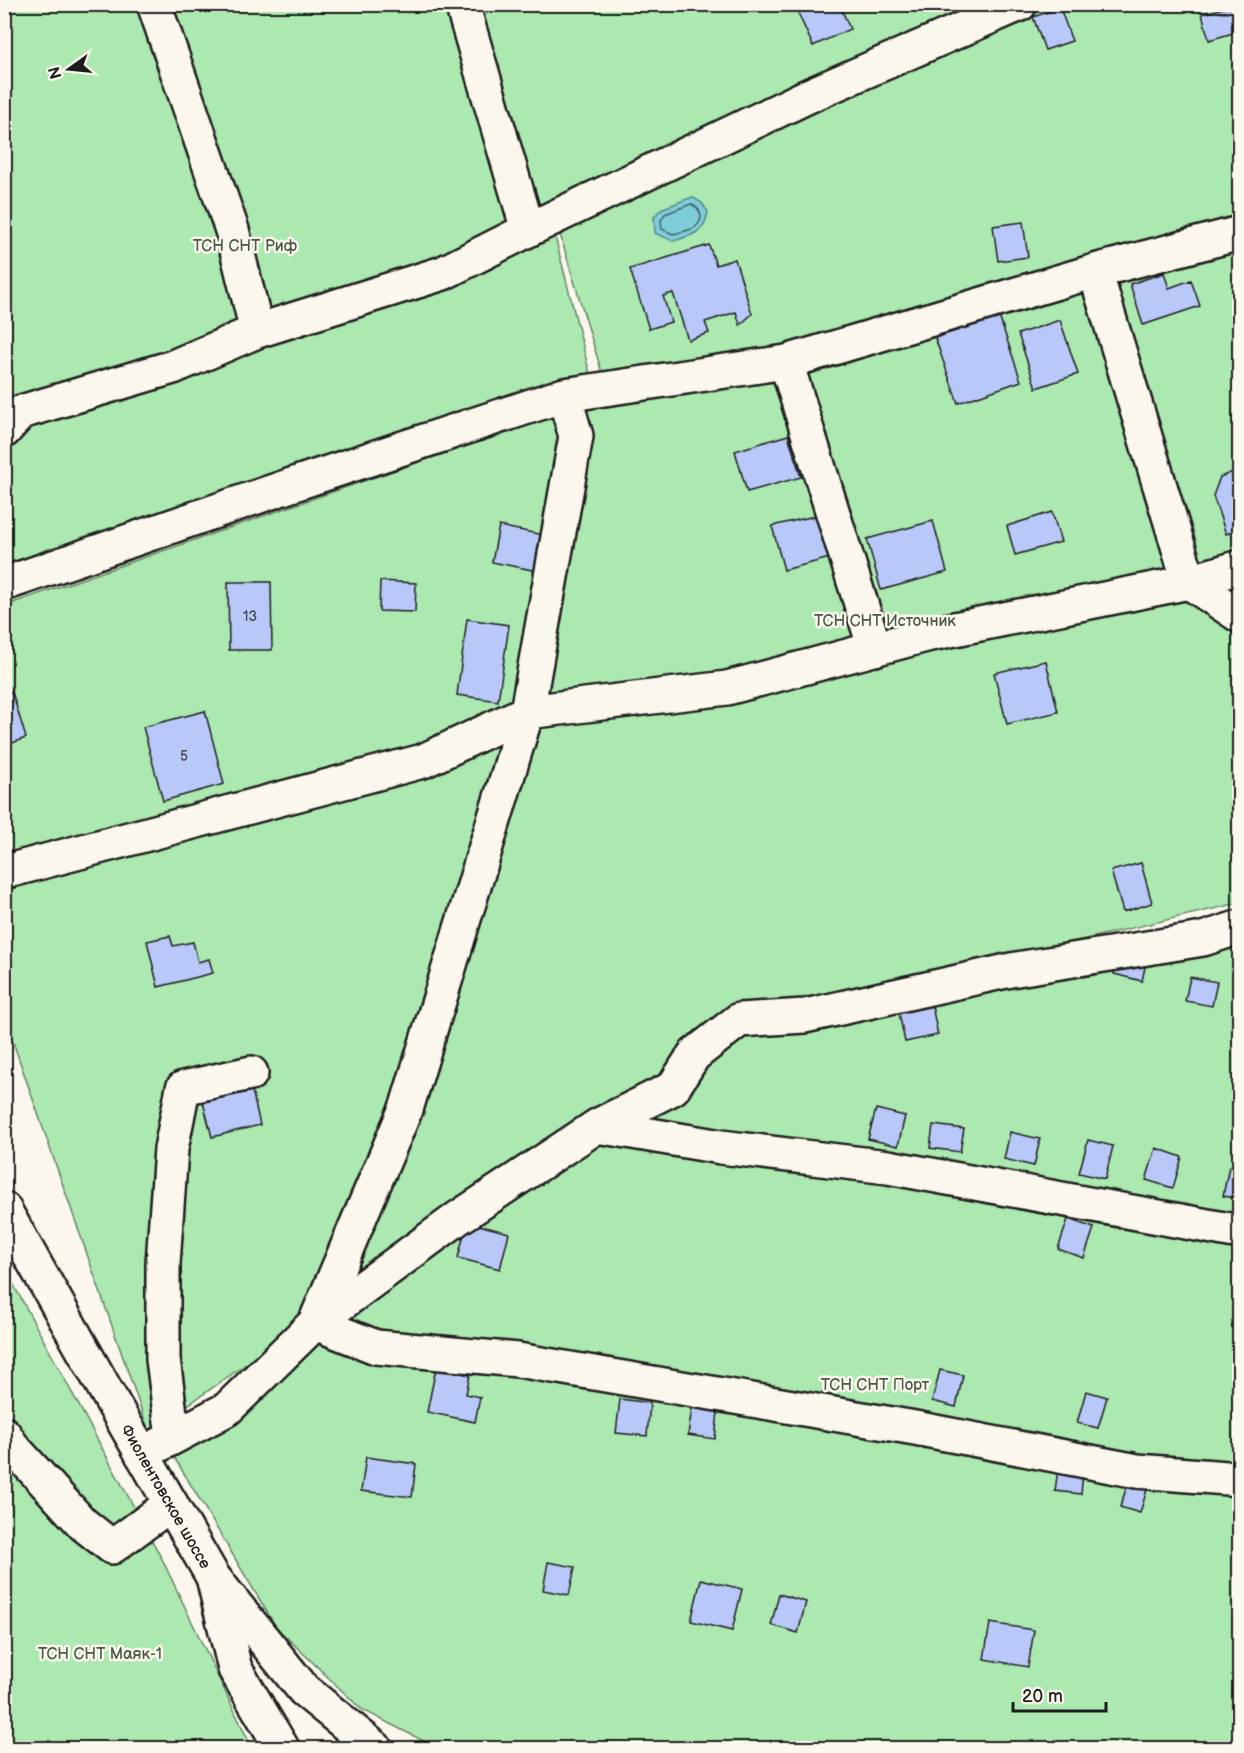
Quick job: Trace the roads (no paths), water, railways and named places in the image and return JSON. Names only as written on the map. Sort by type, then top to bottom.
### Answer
[{"type":"main road","points":[[154,4],[232,230],[258,331]]},
{"type":"main road","points":[[462,4],[528,230]]},
{"type":"main road","points":[[4,431],[21,412],[173,367],[258,331],[443,273],[808,96],[1020,4]]},
{"type":"main road","points":[[6,575],[564,395],[786,362],[1095,271],[1239,233]]},
{"type":"main road","points":[[1095,271],[1189,582],[1239,616]]},
{"type":"main road","points":[[786,362],[874,649]]},
{"type":"main road","points":[[315,1323],[407,1106],[527,712],[576,436],[564,395]]},
{"type":"main road","points":[[4,872],[423,761],[527,712],[727,688],[930,634],[1189,582],[1239,567]]},
{"type":"main road","points":[[142,1454],[227,1409],[315,1323],[458,1218],[597,1126],[673,1088],[694,1055],[739,1020],[805,1016],[1011,970],[1203,939],[1239,927]]},
{"type":"main road","points":[[1203,939],[1239,947]]},
{"type":"main road","points":[[173,1437],[164,1359],[163,1263],[171,1149],[183,1088],[251,1073]]},
{"type":"main road","points":[[597,1126],[721,1147],[888,1167],[1239,1232]]},
{"type":"main road","name":"Фиолентовское шоссе","points":[[4,1209],[213,1577],[304,1690],[375,1749]]},
{"type":"main road","points":[[315,1323],[376,1347],[518,1360],[915,1428],[1137,1471],[1239,1479]]},
{"type":"main road","points":[[4,1434],[12,1446],[83,1524],[112,1547],[171,1504]]},
{"type":"main road","points":[[213,1577],[235,1669],[282,1749]]},
{"type":"water","points":[[692,197],[702,203],[708,212],[704,225],[696,233],[673,241],[655,233],[654,217],[661,209]]},
{"type":"park label","name":"ТСН СНТ Риф","points":[[245,245]]},
{"type":"park label","name":"ТСН СНТ Источник","points":[[885,620]]},
{"type":"park label","name":"ТСН СНТ Порт","points":[[875,1384]]},
{"type":"park label","name":"ТСН СНТ Маяк-1","points":[[100,1653]]}]
